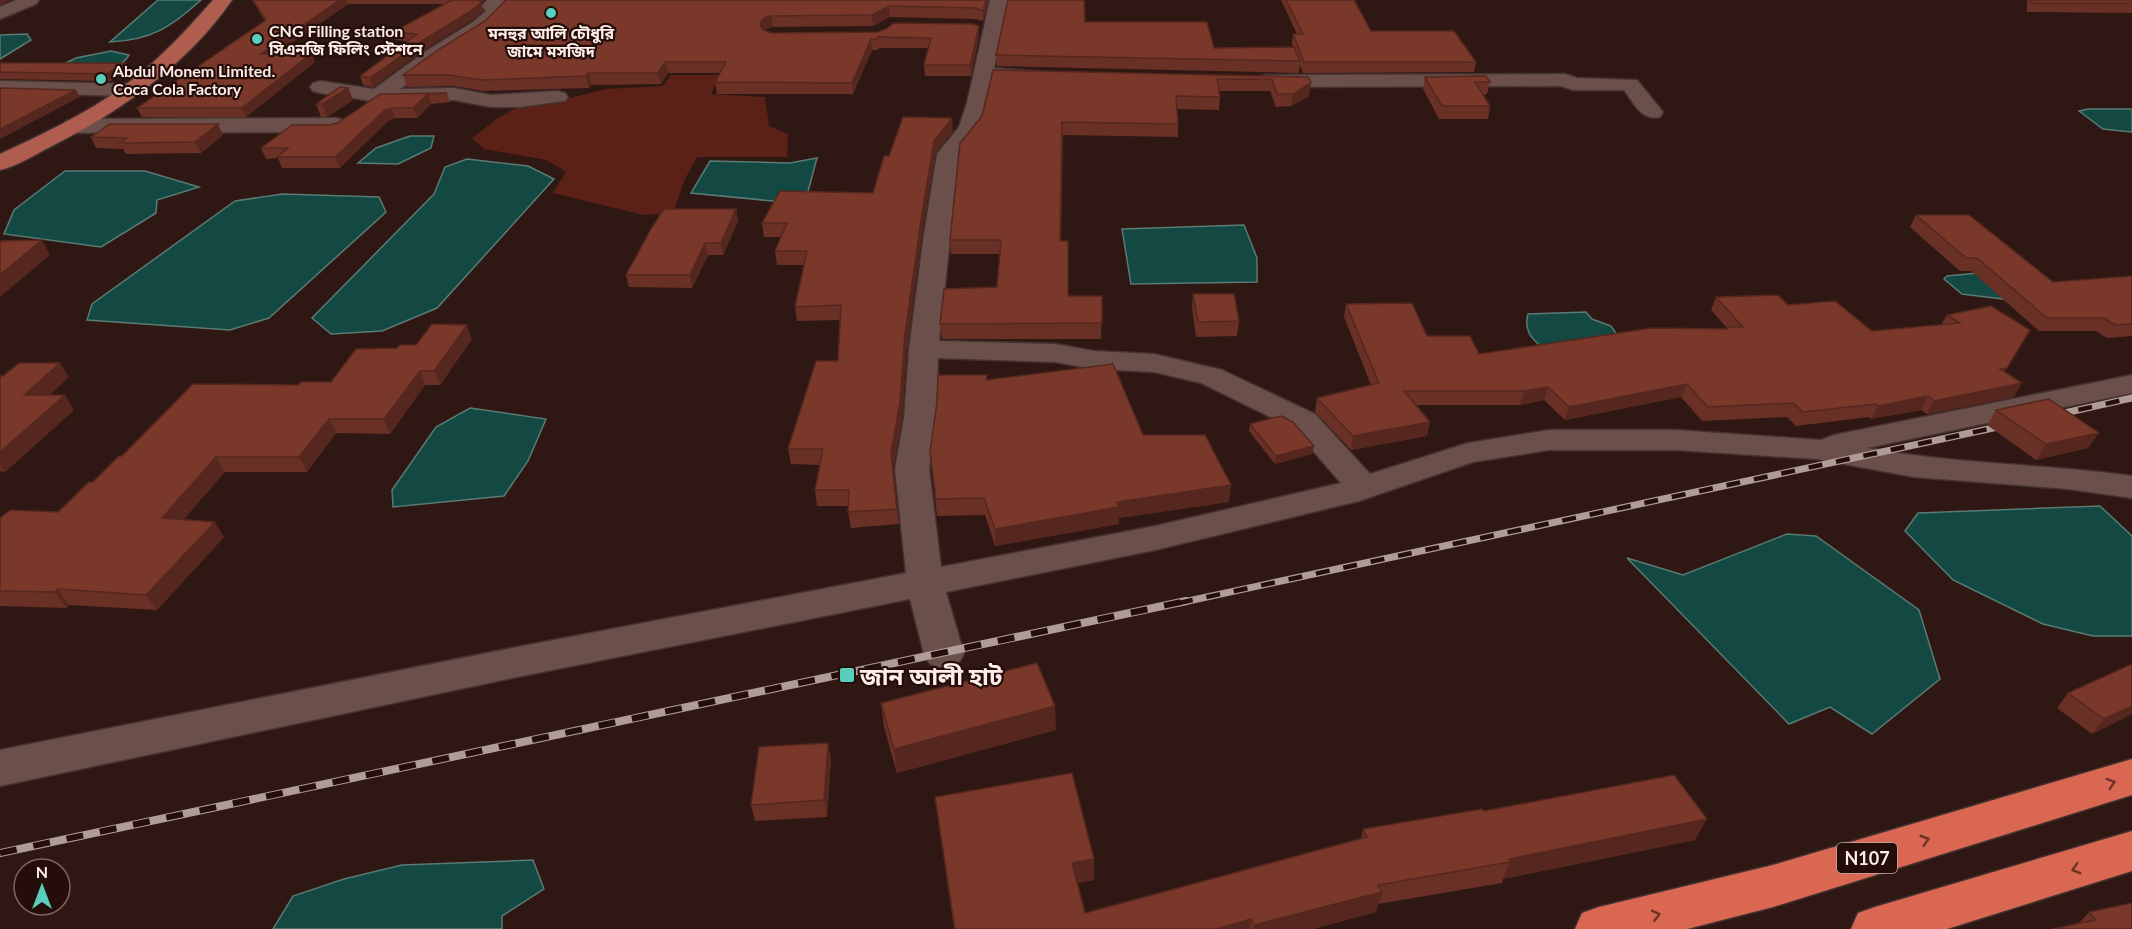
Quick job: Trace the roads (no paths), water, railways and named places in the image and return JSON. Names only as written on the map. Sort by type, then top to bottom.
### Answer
[{"type":"highway","name":"N107","points":[[1599,929],[1773,886],[2132,777]]},
{"type":"highway","points":[[1875,929],[2132,851]]},
{"type":"main road","points":[[0,163],[74,126],[133,90],[180,49],[224,0]]},
{"type":"street","points":[[0,14],[30,0]]},
{"type":"street","points":[[74,126],[333,126],[433,55],[480,26],[497,10],[491,6],[497,0]]},
{"type":"street","points":[[944,654],[925,583],[912,469],[920,418],[924,350],[948,154],[969,128],[983,74],[984,29],[999,0]]},
{"type":"street","points":[[983,74],[1056,76]]},
{"type":"street","points":[[1246,81],[1565,80],[1573,84],[1630,84],[1652,112]]},
{"type":"street","points":[[0,87],[133,90]]},
{"type":"street","points":[[320,87],[378,96],[454,94],[491,100],[520,101],[558,97]]},
{"type":"street","points":[[924,350],[1055,353],[1094,360],[1154,363],[1211,376],[1304,421],[1364,488]]},
{"type":"street","points":[[1817,449],[2132,384]]},
{"type":"street","points":[[0,768],[512,663],[1155,538],[1364,488],[1468,453],[1549,440],[1676,440],[1817,449],[1914,467],[2068,478],[2132,487]]},
{"type":"water","points":[[158,0],[201,0],[180,18],[160,30],[138,38],[110,42]]},
{"type":"water","points":[[27,34],[31,40],[0,59],[0,35]]},
{"type":"water","points":[[111,51],[129,55],[124,61],[109,67],[64,64],[76,58]]},
{"type":"water","points":[[2132,109],[2132,132],[2103,129],[2079,111]]},
{"type":"water","points":[[410,136],[434,136],[431,148],[398,164],[358,163],[376,148]]},
{"type":"water","points":[[817,158],[807,195],[773,201],[691,193],[710,161],[790,163]]},
{"type":"water","points":[[467,159],[528,166],[554,179],[437,308],[382,331],[331,334],[312,318],[434,194],[445,167]]},
{"type":"water","points":[[65,171],[145,171],[199,187],[157,200],[156,213],[101,247],[4,234],[14,210]]},
{"type":"water","points":[[282,194],[379,197],[386,212],[269,318],[230,330],[87,320],[92,304],[235,201]]},
{"type":"water","points":[[1244,225],[1257,258],[1257,282],[1131,284],[1122,229]]},
{"type":"water","points":[[1988,272],[2003,299],[1962,294],[1944,279],[1947,276]]},
{"type":"water","points":[[1586,312],[1592,319],[1611,326],[1620,339],[1542,347],[1531,337],[1528,329],[1528,314]]},
{"type":"water","points":[[470,408],[546,419],[528,461],[504,496],[393,507],[392,490],[436,427]]},
{"type":"water","points":[[2100,506],[2132,536],[2132,636],[2093,636],[2043,624],[1953,580],[1905,531],[1918,513]]},
{"type":"water","points":[[1787,534],[1816,536],[1919,610],[1940,679],[1872,734],[1830,707],[1789,724],[1627,558],[1683,575]]},
{"type":"water","points":[[533,860],[544,889],[502,916],[502,929],[273,929],[293,896],[344,879],[402,865]]},
{"type":"railway","points":[[2051,416],[2132,398]]},
{"type":"railway","points":[[1179,603],[2007,425]]},
{"type":"railway","points":[[0,853],[1186,601]]},
{"type":"place","name":"মনহুর আলি চৌধুরি জামে মসজিদ","points":[[551,13]]},
{"type":"place","name":"CNG Filling station সিএনজি ফিলিং স্টেশনে","points":[[257,39]]},
{"type":"place","name":"Abdul Monem Limited. Coca Cola Factory","points":[[101,79]]},
{"type":"place","name":"জান আলী হাট","points":[[847,675]]}]
